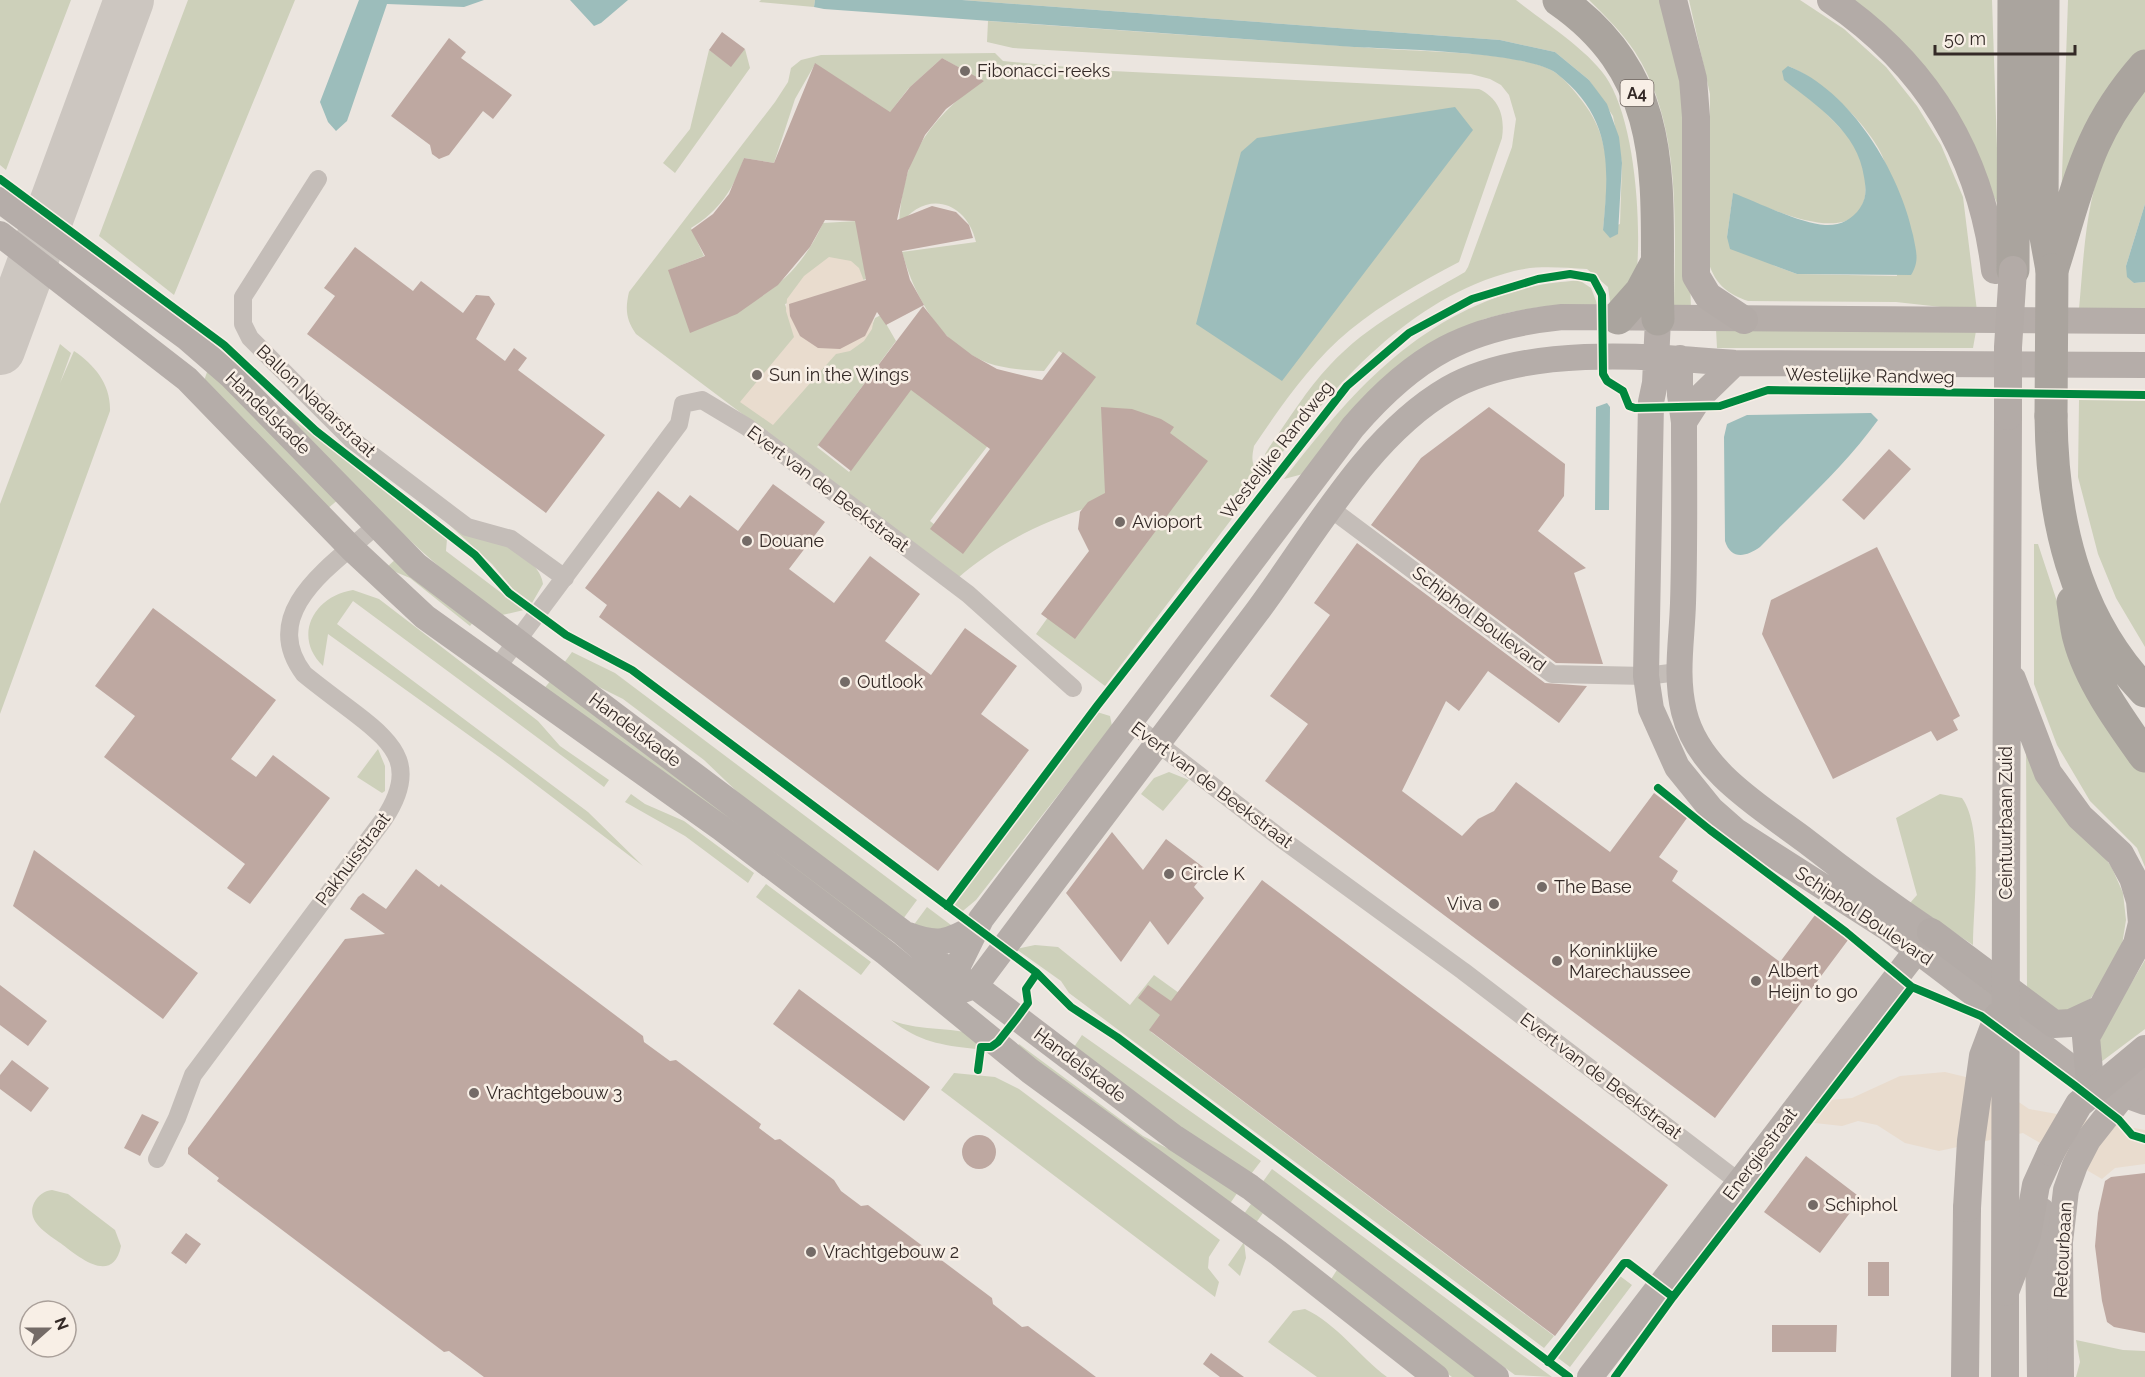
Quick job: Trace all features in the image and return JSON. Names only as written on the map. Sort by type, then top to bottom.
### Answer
[{"type":"highway","name":"A4","points":[[1559,0],[1578,13],[1608,43],[1633,81],[1647,120],[1654,152],[1658,213],[1658,319]]},
{"type":"highway","points":[[2004,270],[2014,0]]},
{"type":"highway","points":[[2043,0],[2042,216],[2052,270],[2052,468],[2079,639],[2086,657],[2127,730],[2145,756]]},
{"type":"highway","points":[[2052,270],[2080,176],[2095,138],[2107,115],[2145,66]]},
{"type":"highway","name":"A4","points":[[1618,318],[1641,292],[1658,261]]},
{"type":"highway","points":[[2063,538],[2088,609],[2106,642],[2145,691]]},
{"type":"main road","points":[[1673,0],[1693,79],[1696,107],[1696,276],[1708,296],[1744,320]]},
{"type":"main road","name":"Ceintuurbaan Zuid","points":[[1831,0],[1857,18],[1892,48],[1924,85],[1955,131],[1986,213],[2004,270],[2008,347],[2005,1377]]},
{"type":"main road","points":[[2007,669],[2048,773],[2080,817],[2120,854],[2133,878],[2140,901],[2142,923],[2137,944],[2098,1010],[2086,1037],[2090,1082]]},
{"type":"main road","points":[[1924,941],[2054,1024],[2071,1023],[2098,1010]]},
{"type":"main road","points":[[1965,1377],[1967,1208],[1971,1141],[1983,1056],[2005,1000]]},
{"type":"main road","name":"Retourbaan","points":[[2005,1292],[2027,1235],[2036,1185],[2051,1152],[2079,1104],[2145,1049]]},
{"type":"street","name":"Ballon Nadarstraat","points":[[318,179],[243,297],[243,324],[250,338],[360,446],[467,527],[511,539],[565,578]]},
{"type":"street","name":"Handelskade","points":[[0,200],[186,337],[231,376],[417,566],[1175,1138],[1250,1187],[1384,1288],[1411,1313],[1496,1377]]},
{"type":"street","name":"Handelskade","points":[[0,234],[186,379],[351,549],[425,617],[721,828],[943,998],[1030,1071],[1301,1270],[1436,1377]]},
{"type":"street","points":[[902,932],[926,942],[939,942],[953,940],[975,927],[1353,427],[1383,392],[1426,358],[1477,334],[1521,321],[1562,317],[2145,321]]},
{"type":"street","points":[[1658,319],[1680,358]]},
{"type":"street","name":"Schiphol Boulevard","points":[[1658,319],[1655,383],[1651,402],[1646,676],[1651,709],[1667,749],[1677,767],[1711,809],[1736,831],[1864,911],[1924,941]]},
{"type":"street","points":[[1613,358],[1633,375],[1651,402]]},
{"type":"street","name":"Westelijke Randweg","points":[[964,980],[1157,743],[1366,461],[1408,416],[1450,388],[1490,372],[1530,361],[1613,358],[1680,358],[1735,363],[2145,365]]},
{"type":"street","name":"Schiphol Boulevard","points":[[1680,358],[1680,394],[1684,422],[1683,605],[1678,672],[1684,713],[1694,736],[1712,764],[1767,813],[1878,896],[1924,941],[2090,1082],[2145,1102]]},
{"type":"street","points":[[1684,422],[1700,398],[1735,363]]},
{"type":"street","name":"Evert van de Beekstraat","points":[[565,578],[679,424],[683,404],[702,400],[747,426],[968,594],[1072,688]]},
{"type":"street","name":"Schiphol Boulevard","points":[[1332,508],[1552,674],[1646,676],[1678,672]]},
{"type":"street","name":"Pakhuisstraat","points":[[157,1159],[173,1128],[193,1075],[384,819],[398,795],[400,768],[393,746],[372,726],[304,674],[295,663],[291,649],[289,619],[302,594],[378,524]]},
{"type":"street","points":[[496,669],[565,578]]},
{"type":"street","name":"Evert van de Beekstraat","points":[[1130,722],[1739,1182]]},
{"type":"street","points":[[943,998],[964,980],[975,927]]},
{"type":"street","name":"Energiestraat","points":[[1590,1377],[1924,941]]},
{"type":"street","name":"Retourbaan","points":[[2061,1377],[2060,1242],[2066,1190],[2088,1140],[2125,1094],[2145,1078]]},
{"type":"street","points":[[2040,1377],[2038,1240],[2051,1152]]},
{"type":"street","points":[[1277,1252],[1300,1225]]},
{"type":"street","points":[[1301,1270],[1322,1242]]},
{"type":"green space","points":[[0,0],[71,0],[6,170],[0,165]]},
{"type":"green space","points":[[188,0],[295,0],[174,295],[99,236]]},
{"type":"green space","points":[[761,0],[815,0],[814,7],[759,2]]},
{"type":"green space","points":[[962,0],[1516,0],[1591,60],[1609,82],[1618,102],[1631,151],[1635,179],[1638,234],[1636,281],[1611,308],[1608,287],[1587,269],[1532,268],[1514,271],[1476,284],[1441,301],[1408,323],[1349,375],[1272,466],[1269,465],[1265,454],[1270,446],[1298,404],[1345,350],[1377,325],[1465,272],[1512,147],[1516,119],[1509,95],[1501,85],[1490,79],[1471,74],[1013,48],[987,42],[988,21],[1473,54],[1497,56],[1538,65],[1553,71],[1567,83],[1579,97],[1598,128],[1606,160],[1607,177],[1603,230],[1620,224],[1622,163],[1613,116],[1589,80],[1555,52],[1500,40]]},
{"type":"green space","points":[[1589,0],[1668,0],[1683,58],[1691,309],[1674,309],[1675,244],[1672,176],[1661,111],[1650,81],[1635,52],[1619,31]]},
{"type":"green space","points":[[1689,0],[1800,0],[1844,29],[1886,67],[1917,106],[1941,145],[1963,197],[1977,311],[1896,302],[1748,301],[1724,288],[1715,278],[1709,264],[1710,94]],"holes":[[[1788,66],[1801,72],[1846,108],[1881,152],[1891,191],[1897,276],[1797,274],[1775,266],[1727,237],[1733,194],[1807,221],[1827,223],[1845,221],[1858,213],[1865,196],[1864,171],[1860,158],[1848,137]]]},
{"type":"green space","points":[[1847,0],[1992,0],[1999,207],[1975,156]]},
{"type":"green space","points":[[2068,0],[2145,0],[2145,49],[2122,76],[2061,205]]},
{"type":"green space","points":[[745,49],[750,68],[675,173],[663,163],[690,129],[709,50],[731,66]]},
{"type":"green space","points":[[995,53],[1003,61],[1112,71],[1479,89],[1492,98],[1500,109],[1503,123],[1502,138],[1459,262],[1403,293],[1363,320],[1336,342],[1310,370],[1254,446],[1253,463],[1257,470],[1265,475],[1105,686],[1036,634],[1099,546],[1096,505],[1023,534],[1006,543],[959,577],[636,334],[630,324],[627,309],[629,292],[775,102],[788,82],[791,68],[801,60],[821,55]],"holes":[[[942,58],[981,80],[946,112],[921,143],[906,180],[899,227],[920,207],[943,204],[954,208],[963,216],[971,227],[976,242],[902,252],[914,286],[932,318],[957,345],[971,355],[1001,367],[1044,371],[1059,351],[1085,370],[955,541],[930,521],[999,431],[922,373],[849,472],[817,447],[896,341],[881,315],[875,318],[870,331],[788,314],[785,304],[866,279],[857,221],[823,223],[803,257],[779,283],[750,304],[715,320],[669,270],[704,256],[691,228],[710,214],[724,198],[744,158],[774,163],[795,99],[815,64],[873,101],[884,120],[908,89]]]},
{"type":"green space","points":[[2145,84],[2145,204],[2126,266],[2134,283],[2145,282],[2145,310],[2079,309],[2084,248],[2094,188],[2112,141]]},
{"type":"green space","points":[[1579,280],[1591,288],[1598,306],[1540,307],[1511,312],[1484,319],[1446,336],[1303,474],[1284,479],[1335,416],[1362,388],[1390,361],[1420,338],[1453,317],[1489,300],[1530,287]]},
{"type":"green space","points":[[1716,329],[1976,331],[1973,348],[1717,348]]},
{"type":"green space","points":[[60,344],[71,353],[60,383],[74,351],[95,369],[105,384],[110,411],[0,714],[0,504]]},
{"type":"green space","points":[[208,369],[339,499],[327,509],[204,381]]},
{"type":"green space","points":[[2079,400],[2145,401],[2145,647],[2116,598],[2098,554],[2078,477]]},
{"type":"green space","points":[[284,412],[447,539],[446,551],[524,610],[502,615],[443,570],[361,493]]},
{"type":"green space","points":[[443,519],[486,536],[517,552],[530,562],[539,572],[543,584],[532,603],[513,589],[492,564]]},
{"type":"green space","points":[[2034,544],[2038,544],[2071,644],[2145,770],[2145,867],[2137,848],[2090,801],[2057,745],[2034,684]]},
{"type":"green space","points":[[398,557],[474,621],[470,626],[410,578],[386,568]]},
{"type":"green space","points":[[353,590],[379,599],[538,721],[560,746],[609,780],[604,787],[353,601],[337,624],[588,812],[643,866],[502,759],[328,634],[323,666],[309,642],[312,619],[318,609],[328,600]]},
{"type":"green space","points":[[572,652],[615,673],[917,900],[903,919],[749,803],[704,760],[623,699],[585,680],[564,663]]},
{"type":"green space","points":[[552,679],[891,935],[887,940],[542,691]]},
{"type":"green space","points":[[1097,712],[1110,716],[1112,726],[976,900],[958,915],[946,910]]},
{"type":"green space","points":[[2026,737],[2112,868],[2123,893],[2126,920],[2122,945],[2090,999],[2060,1015],[2027,992]]},
{"type":"green space","points":[[378,749],[385,766],[385,791],[382,793],[357,777]]},
{"type":"green space","points":[[1169,772],[1189,780],[1163,811],[1141,794],[1154,778]]},
{"type":"green space","points":[[631,794],[645,804],[684,821],[754,873],[748,883],[685,836],[625,802]]},
{"type":"green space","points":[[1940,794],[1962,798],[1969,812],[1973,829],[1976,868],[1973,945],[1910,903],[1917,895],[1896,818]]},
{"type":"green space","points":[[766,884],[871,962],[861,975],[756,897]]},
{"type":"green space","points":[[927,907],[955,928],[948,931],[913,926]]},
{"type":"green space","points":[[1035,945],[1058,947],[1130,1005],[1154,975],[1179,993],[1151,1032],[1554,1336],[1544,1348],[1069,993],[1061,981],[1016,949]]},
{"type":"green space","points":[[2145,960],[2145,1029],[2101,1062],[2099,1048],[2101,1034]]},
{"type":"green space","points":[[891,1020],[903,1024],[962,1032],[982,1038],[976,1049],[941,1044],[921,1038]]},
{"type":"green space","points":[[1082,1035],[1261,1161],[1248,1178],[1074,1047]]},
{"type":"green space","points":[[1019,1044],[1143,1136],[1242,1186],[1227,1208],[1016,1049]]},
{"type":"green space","points":[[954,1073],[995,1077],[1019,1089],[1220,1240],[1209,1257],[1208,1268],[1219,1282],[1215,1297],[941,1090]]},
{"type":"green space","points":[[1272,1169],[1552,1377],[1515,1375],[1259,1187]]},
{"type":"green space","points":[[52,1190],[68,1194],[115,1230],[121,1246],[117,1258],[111,1264],[95,1265],[87,1261],[40,1228],[33,1217],[34,1203],[46,1191]]},
{"type":"green space","points":[[1256,1197],[1268,1206],[1253,1227],[1241,1218]]},
{"type":"green space","points":[[1244,1242],[1246,1258],[1240,1276],[1228,1265]]},
{"type":"green space","points":[[1342,1262],[1479,1377],[1452,1377],[1328,1284]]},
{"type":"green space","points":[[1620,1276],[1632,1285],[1570,1367],[1558,1358]]},
{"type":"green space","points":[[1305,1309],[1317,1315],[1338,1332],[1387,1377],[1317,1377],[1268,1342],[1293,1311]]},
{"type":"green space","points":[[2076,1340],[2123,1350],[2145,1351],[2145,1377],[2076,1377],[2080,1362]]},
{"type":"shaded area","points":[[829,257],[851,261],[859,268],[875,310],[872,329],[864,341],[850,351],[836,354],[773,425],[740,402],[794,337],[786,311],[787,299],[804,276]]},
{"type":"shaded area","points":[[1945,1072],[1991,1083],[2029,1109],[2145,1130],[2145,1164],[2115,1168],[2102,1179],[2023,1133],[1939,1151],[1905,1143],[1877,1125],[1858,1121],[1842,1126],[1806,1122],[1826,1096],[1830,1100],[1852,1098],[1900,1076]]},
{"type":"water","points":[[359,0],[484,0],[464,7],[387,4],[347,121],[336,131],[328,122],[320,102]]},
{"type":"water","points":[[570,0],[628,0],[601,23],[594,26]]},
{"type":"water","points":[[815,0],[962,0],[1500,40],[1555,52],[1589,80],[1607,104],[1619,137],[1622,163],[1618,234],[1610,238],[1603,230],[1606,164],[1598,125],[1575,90],[1556,73],[1541,66],[1519,60],[1460,53],[824,9],[814,7]]},
{"type":"water","points":[[1788,66],[1811,78],[1832,94],[1852,114],[1884,161],[1897,186],[1913,235],[1916,260],[1911,275],[1797,274],[1730,249],[1727,237],[1733,193],[1792,217],[1825,225],[1849,219],[1860,208],[1865,197],[1864,177],[1854,147],[1834,121],[1784,80],[1782,71]]},
{"type":"water","points":[[1455,107],[1473,130],[1282,381],[1196,324],[1241,152],[1257,138]]},
{"type":"water","points":[[2145,204],[2145,282],[2134,283],[2127,277],[2126,266]]},
{"type":"water","points":[[1607,403],[1610,407],[1609,510],[1595,510],[1596,407]]},
{"type":"water","points":[[1871,413],[1878,420],[1865,437],[1836,470],[1760,547],[1744,555],[1731,551],[1725,541],[1724,437],[1727,424],[1747,415]]},
{"type":"building","points":[[722,32],[745,49],[731,67],[709,50]]},
{"type":"building","points":[[449,38],[466,52],[461,58],[512,95],[493,119],[483,111],[449,155],[439,159],[432,154],[430,145],[391,116]]},
{"type":"building","points":[[942,58],[984,81],[946,109],[925,135],[908,171],[897,220],[932,206],[956,212],[969,225],[973,238],[902,251],[910,280],[924,305],[886,325],[877,312],[865,336],[840,349],[818,348],[800,336],[790,316],[789,304],[866,280],[855,221],[825,220],[810,247],[778,285],[737,314],[690,333],[668,270],[705,256],[691,230],[713,214],[729,194],[744,158],[774,163],[815,63],[890,112],[910,87]]},
{"type":"building","points":[[355,247],[413,291],[421,281],[463,313],[476,295],[489,296],[495,304],[476,339],[505,361],[514,348],[527,358],[518,370],[605,435],[546,513],[307,334],[335,296],[324,288]]},
{"type":"building","points":[[923,306],[947,336],[972,355],[997,369],[1042,380],[1063,352],[1096,377],[963,554],[930,529],[990,449],[911,390],[851,471],[818,445]]},
{"type":"building","name":"Avioport","points":[[1101,407],[1132,409],[1161,419],[1174,427],[1170,433],[1208,461],[1075,639],[1041,614],[1089,551],[1078,529],[1080,512],[1088,502],[1105,493]]},
{"type":"building","points":[[1489,407],[1565,464],[1564,496],[1538,531],[1586,568],[1574,573],[1603,664],[1556,663],[1371,525],[1421,458]]},
{"type":"building","points":[[1889,449],[1911,469],[1864,520],[1842,500]]},
{"type":"building","name":"Outlook","points":[[773,484],[825,522],[789,569],[834,603],[870,556],[920,594],[885,641],[931,675],[965,628],[1017,666],[981,714],[1029,750],[938,871],[599,617],[607,605],[585,588],[658,491],[680,508],[690,495],[738,531]]},
{"type":"building","name":"The Base","points":[[1357,543],[1545,683],[1587,686],[1559,723],[1488,671],[1459,711],[1446,701],[1402,791],[1462,836],[1478,819],[1494,811],[1516,782],[1610,852],[1654,793],[1687,818],[1659,857],[1678,871],[1672,881],[1780,962],[1815,915],[1848,940],[1715,1118],[1265,781],[1308,724],[1270,696],[1330,615],[1314,603]]},
{"type":"building","points":[[1877,547],[1960,716],[1953,720],[1958,730],[1937,741],[1931,731],[1833,779],[1762,634],[1771,600]]},
{"type":"building","points":[[153,608],[276,700],[231,759],[256,777],[273,755],[330,798],[250,904],[227,888],[245,864],[104,757],[135,716],[95,686]]},
{"type":"building","points":[[1112,832],[1143,870],[1166,839],[1207,870],[1194,887],[1204,898],[1168,945],[1150,921],[1121,962],[1066,893]]},
{"type":"building","points":[[34,850],[198,973],[163,1019],[13,906]]},
{"type":"building","name":"Vrachtgebouw 3","points":[[416,869],[439,887],[441,884],[643,1036],[644,1042],[670,1061],[676,1060],[761,1124],[759,1128],[775,1140],[780,1139],[834,1180],[841,1191],[861,1206],[868,1205],[992,1298],[993,1304],[1022,1327],[1028,1326],[1096,1377],[484,1377],[449,1351],[444,1352],[217,1181],[219,1178],[188,1154],[188,1148],[345,939],[385,934],[350,909],[358,897],[363,893],[386,909]]},
{"type":"building","points":[[1262,880],[1668,1185],[1555,1336],[1149,1030],[1160,1015],[1138,998],[1148,985],[1171,1001]]},
{"type":"building","points":[[0,985],[47,1021],[28,1046],[0,1025]]},
{"type":"building","points":[[799,989],[930,1087],[904,1121],[773,1024]]},
{"type":"building","points":[[12,1060],[49,1088],[31,1112],[0,1089],[0,1075]]},
{"type":"building","points":[[142,1114],[159,1122],[140,1156],[124,1148]]},
{"type":"building","points":[[979,1135],[991,1140],[996,1152],[991,1164],[979,1169],[967,1164],[962,1152],[967,1140]]},
{"type":"building","name":"Schiphol","points":[[1806,1156],[1861,1198],[1820,1253],[1764,1212]]},
{"type":"building","points":[[2145,1173],[2145,1333],[2114,1327],[2107,1322],[2095,1246],[2098,1213],[2105,1181],[2111,1177]]},
{"type":"building","points":[[186,1233],[201,1244],[186,1264],[171,1253]]},
{"type":"building","points":[[1868,1262],[1889,1262],[1889,1296],[1868,1296]]},
{"type":"building","points":[[1772,1325],[1837,1325],[1836,1352],[1772,1352]]},
{"type":"building","points":[[1211,1353],[1244,1377],[1220,1377],[1203,1364]]},
{"type":"taxiway","points":[[0,350],[129,0]]},
{"type":"cycle path","points":[[0,179],[224,345],[316,431],[475,555],[509,593],[566,635],[632,670],[1037,973],[1071,1007],[1117,1037],[1569,1377]]},
{"type":"cycle path","points":[[947,906],[1097,706],[1347,386],[1409,333],[1472,299],[1538,279],[1570,274],[1593,278],[1602,295],[1603,374],[1607,381],[1623,391],[1629,406],[1635,408],[1720,406],[1768,390],[2145,395]]},
{"type":"cycle path","points":[[1658,788],[1846,932],[1912,987],[1981,1016],[2119,1120],[2132,1135],[2145,1139]]},
{"type":"cycle path","points":[[978,1070],[981,1047],[991,1047],[998,1042],[1017,1018],[1028,1003],[1026,989],[1037,973]]},
{"type":"cycle path","points":[[1548,1362],[1624,1263],[1628,1263],[1673,1297],[1912,987]]},
{"type":"cycle path","points":[[1615,1377],[1673,1297]]},
{"type":"place","name":"Fibonacci-reeks","points":[[965,71]]},
{"type":"place","name":"Sun in the Wings","points":[[757,375]]},
{"type":"place","name":"Avioport","points":[[1120,522]]},
{"type":"place","name":"Douane","points":[[747,541]]},
{"type":"place","name":"Outlook","points":[[845,682]]},
{"type":"place","name":"Circle K","points":[[1169,874]]},
{"type":"place","name":"The Base","points":[[1542,887]]},
{"type":"place","name":"Viva","points":[[1494,904]]},
{"type":"place","name":"Koninklijke Marechaussee","points":[[1557,961]]},
{"type":"place","name":"Albert Heijn to go","points":[[1756,981]]},
{"type":"place","name":"Vrachtgebouw 3","points":[[474,1093]]},
{"type":"place","name":"Schiphol","points":[[1813,1205]]},
{"type":"place","name":"Vrachtgebouw 2","points":[[811,1252]]}]
